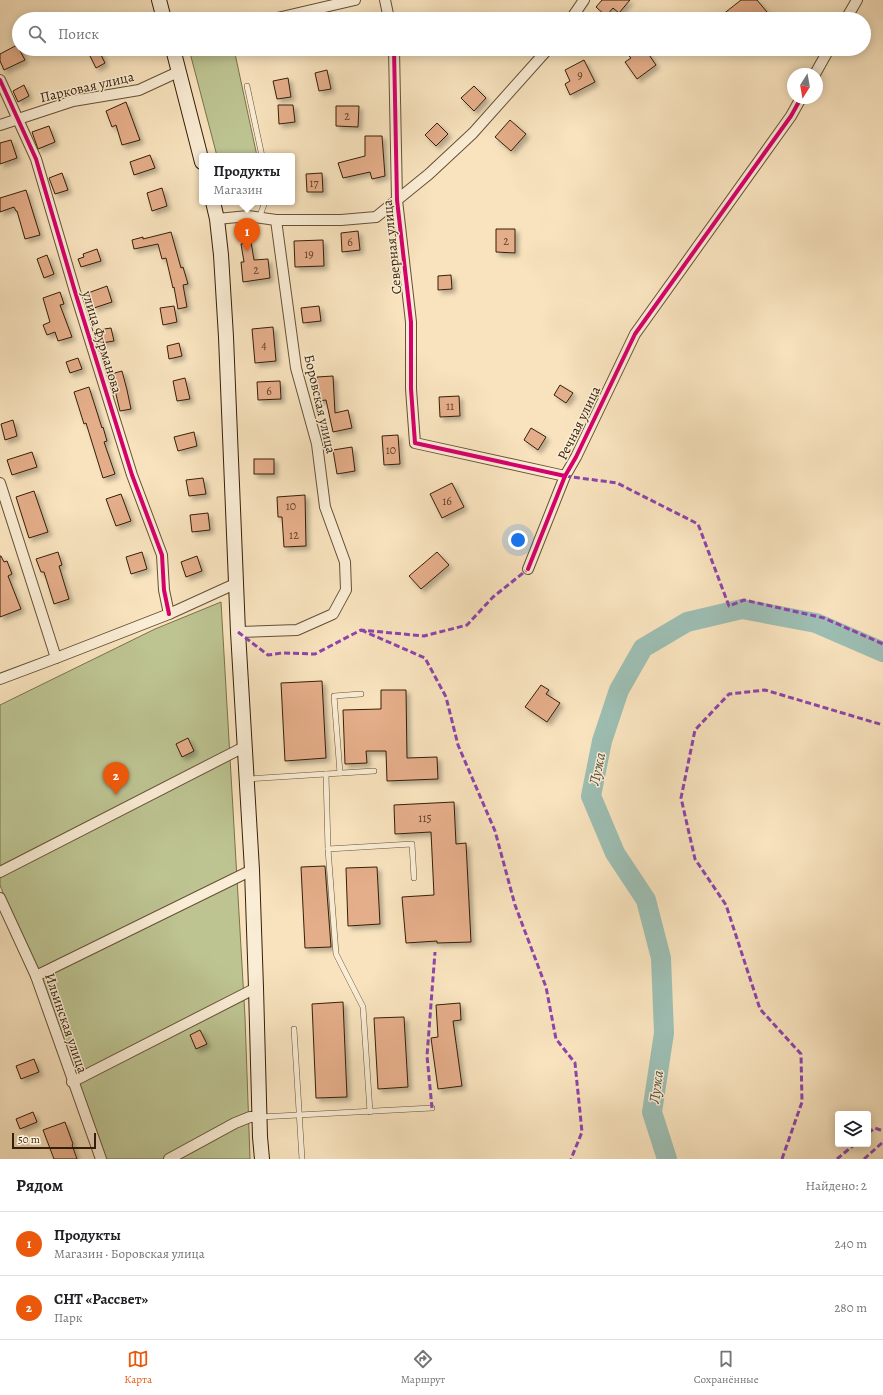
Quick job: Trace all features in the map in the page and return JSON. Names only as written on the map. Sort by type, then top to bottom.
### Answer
[{"type":"main road","points":[[159,0],[162,12]]},
{"type":"main road","points":[[175,56],[200,153]]},
{"type":"main road","points":[[213,205],[217,219],[221,255],[226,330],[238,632],[252,870],[259,1117],[262,1159]]},
{"type":"street","points":[[303,12],[355,0]]},
{"type":"street","points":[[385,0],[387,12]]},
{"type":"street","points":[[576,12],[584,0]]},
{"type":"street","points":[[850,12],[857,0]]},
{"type":"street","name":"Северная улица","points":[[394,56],[397,200],[411,322],[411,389],[415,443],[565,476]]},
{"type":"street","points":[[217,219],[248,216],[276,220],[341,220],[376,217],[429,174],[473,133],[542,56]]},
{"type":"street","points":[[818,68],[825,56]]},
{"type":"street","name":"Парковая улица","points":[[0,125],[73,101],[139,90],[178,72]]},
{"type":"street","name":"улица Фурманова","points":[[0,80],[36,158],[76,295],[132,475],[162,555],[164,590],[169,614]]},
{"type":"street","name":"Речная улица","points":[[528,569],[565,476],[576,457],[635,334],[791,116],[798,104]]},
{"type":"street","name":"Боровская улица","points":[[238,632],[297,630],[333,614],[346,590],[345,562],[325,507],[317,444],[296,368],[276,220]]},
{"type":"street","points":[[0,483],[56,658]]},
{"type":"street","points":[[0,679],[169,614],[237,583]]},
{"type":"street","points":[[0,872],[244,747]]},
{"type":"street","points":[[36,976],[252,870]]},
{"type":"street","name":"Ильинская улица","points":[[0,898],[36,976],[72,1082],[101,1159]]},
{"type":"street","points":[[72,1082],[256,988]]},
{"type":"street","points":[[169,1159],[235,1123],[250,1117],[259,1117]]},
{"type":"lane","points":[[247,86],[261,153]]},
{"type":"lane","points":[[259,218],[264,205]]},
{"type":"lane","points":[[340,773],[334,696],[361,694]]},
{"type":"lane","points":[[246,779],[374,771]]},
{"type":"lane","points":[[326,774],[328,849],[336,954],[363,1007],[370,1112]]},
{"type":"lane","points":[[328,849],[412,844],[414,878]]},
{"type":"lane","points":[[294,1029],[302,1159]]},
{"type":"lane","points":[[259,1117],[432,1108]]},
{"type":"green space","points":[[191,56],[236,56],[256,153],[216,153]]},
{"type":"green space","points":[[221,602],[245,1017],[250,1159],[106,1159],[0,885],[0,705],[155,629]]},
{"type":"building","points":[[602,0],[630,0],[620,12],[613,8],[610,12],[602,12],[596,7]]},
{"type":"building","points":[[741,0],[757,0],[767,12],[726,12]]},
{"type":"building","points":[[12,48],[12,56],[23,56],[25,60],[4,70],[0,61],[0,54]]},
{"type":"building","points":[[90,56],[102,56],[105,63],[96,68]]},
{"type":"building","points":[[629,56],[650,56],[656,65],[637,79],[625,62],[631,58]]},
{"type":"building","points":[[584,60],[595,82],[570,95],[565,84],[570,81],[565,70]]},
{"type":"building","points":[[327,70],[331,89],[319,91],[315,73]]},
{"type":"building","points":[[288,78],[291,97],[277,99],[273,81]]},
{"type":"building","points":[[24,85],[29,96],[18,102],[13,91]]},
{"type":"building","points":[[474,86],[486,98],[474,111],[461,98]]},
{"type":"building","points":[[126,102],[140,140],[122,145],[116,125],[112,127],[106,111]]},
{"type":"building","points":[[278,105],[293,105],[295,122],[279,124]]},
{"type":"building","points":[[336,106],[359,106],[358,127],[336,126]]},
{"type":"building","points":[[510,120],[526,134],[511,151],[495,137]]},
{"type":"building","points":[[437,123],[448,134],[436,146],[425,135]]},
{"type":"building","points":[[49,126],[55,142],[38,149],[32,132]]},
{"type":"building","points":[[365,136],[382,136],[385,176],[372,179],[370,172],[343,178],[338,163],[365,156]]},
{"type":"building","points":[[11,140],[17,158],[0,164],[0,143]]},
{"type":"building","points":[[150,155],[155,168],[134,175],[130,162]]},
{"type":"building","points":[[62,173],[68,190],[55,194],[49,178]]},
{"type":"building","points":[[322,173],[323,192],[307,192],[306,174]]},
{"type":"building","points":[[162,188],[167,206],[152,211],[147,193]]},
{"type":"building","points":[[26,190],[40,235],[25,239],[17,211],[14,207],[0,212],[0,198]]},
{"type":"building","points":[[496,229],[515,229],[515,253],[496,252]]},
{"type":"building","points":[[358,231],[360,250],[342,252],[341,233]]},
{"type":"building","points":[[171,232],[181,268],[183,267],[188,284],[183,285],[187,307],[178,309],[166,258],[162,259],[158,244],[134,249],[132,240],[143,237],[143,239]]},
{"type":"building","points":[[323,240],[324,266],[295,267],[294,241]]},
{"type":"building","points":[[251,242],[254,260],[268,259],[270,278],[243,282],[241,262],[244,262],[241,244]]},
{"type":"building","points":[[97,249],[101,261],[81,267],[78,259],[84,257],[83,254]]},
{"type":"building","points":[[47,255],[54,274],[44,278],[37,259]]},
{"type":"building","points":[[451,275],[452,289],[438,290],[438,276]]},
{"type":"building","points":[[107,286],[112,302],[94,308],[88,293]]},
{"type":"building","points":[[60,292],[64,304],[60,305],[72,337],[58,341],[55,332],[47,335],[43,325],[50,322],[43,298]]},
{"type":"building","points":[[174,306],[177,322],[163,325],[160,308]]},
{"type":"building","points":[[319,306],[321,321],[303,323],[301,308]]},
{"type":"building","points":[[273,327],[276,361],[255,363],[252,329]]},
{"type":"building","points":[[111,328],[114,341],[101,343],[98,330]]},
{"type":"building","points":[[179,343],[182,356],[169,359],[167,346]]},
{"type":"building","points":[[78,358],[82,369],[70,373],[66,362]]},
{"type":"building","points":[[122,371],[131,409],[120,411],[111,374]]},
{"type":"building","points":[[333,376],[335,413],[348,410],[352,428],[333,432],[326,400],[318,401],[317,377]]},
{"type":"building","points":[[185,378],[190,399],[177,401],[173,381]]},
{"type":"building","points":[[280,381],[281,399],[258,400],[257,382]]},
{"type":"building","points":[[560,385],[573,393],[566,403],[554,395]]},
{"type":"building","points":[[89,387],[102,428],[103,427],[107,441],[104,442],[115,474],[103,478],[86,423],[84,424],[74,392]]},
{"type":"building","points":[[459,396],[460,416],[440,417],[439,397]]},
{"type":"building","points":[[13,420],[17,436],[5,440],[1,424]]},
{"type":"building","points":[[531,428],[546,437],[538,450],[524,440]]},
{"type":"building","points":[[194,432],[197,446],[178,451],[174,437]]},
{"type":"building","points":[[398,435],[400,464],[384,465],[382,436]]},
{"type":"building","points":[[352,447],[355,471],[337,474],[333,450]]},
{"type":"building","points":[[32,452],[37,467],[12,475],[7,460]]},
{"type":"building","points":[[254,459],[274,459],[274,474],[254,474]]},
{"type":"building","points":[[203,478],[206,494],[189,496],[186,480]]},
{"type":"building","points":[[452,483],[464,507],[442,518],[430,494]]},
{"type":"building","points":[[34,491],[48,532],[29,538],[16,497]]},
{"type":"building","points":[[121,494],[131,521],[116,526],[106,499]]},
{"type":"building","points":[[305,495],[306,546],[284,547],[282,517],[278,517],[277,497]]},
{"type":"building","points":[[208,513],[210,530],[192,532],[190,515]]},
{"type":"building","points":[[58,552],[62,565],[59,566],[69,599],[54,604],[44,572],[41,572],[36,559]]},
{"type":"building","points":[[142,552],[147,569],[131,574],[126,557]]},
{"type":"building","points":[[437,552],[449,565],[421,589],[409,576]]},
{"type":"building","points":[[0,556],[4,562],[7,561],[12,574],[8,576],[21,609],[0,617]]},
{"type":"building","points":[[197,556],[202,571],[186,577],[181,562]]},
{"type":"building","points":[[322,681],[326,758],[285,761],[281,683]]},
{"type":"building","points":[[541,685],[549,690],[546,694],[560,703],[547,722],[525,707]]},
{"type":"building","points":[[381,690],[406,690],[407,758],[437,757],[438,779],[387,781],[386,751],[366,751],[367,763],[345,764],[343,710],[381,709]]},
{"type":"building","points":[[188,738],[194,751],[182,757],[176,744]]},
{"type":"building","points":[[454,802],[456,844],[466,843],[471,942],[437,943],[437,941],[406,943],[402,897],[434,895],[431,832],[395,834],[394,805]]},
{"type":"building","points":[[325,866],[331,947],[305,948],[301,867]]},
{"type":"building","points":[[377,867],[380,924],[348,926],[346,868]]},
{"type":"building","points":[[343,1002],[347,1097],[316,1098],[312,1004]]},
{"type":"building","points":[[460,1003],[461,1020],[453,1021],[462,1086],[438,1089],[431,1038],[438,1037],[436,1005]]},
{"type":"building","points":[[404,1017],[408,1087],[378,1089],[374,1018]]},
{"type":"building","points":[[200,1030],[207,1044],[196,1049],[190,1035]]},
{"type":"building","points":[[34,1059],[39,1072],[21,1079],[16,1066]]},
{"type":"building","points":[[33,1112],[37,1122],[20,1129],[16,1119]]},
{"type":"building","points":[[65,1122],[77,1159],[54,1159],[43,1130]]},
{"type":"waterway","name":"Лужа","points":[[667,1159],[652,1112],[664,1033],[661,958],[646,900],[615,853],[591,796],[602,741],[619,690],[643,648],[687,622],[742,609],[816,623],[883,652]]},
{"type":"marked path","points":[[565,476],[617,483],[698,524],[729,606],[744,600],[824,618],[883,644]]},
{"type":"marked path","points":[[238,632],[268,655],[282,653],[315,654],[361,630],[424,636],[467,625],[493,597],[528,569]]},
{"type":"marked path","points":[[361,630],[425,658],[446,697],[458,745],[495,831],[515,905],[546,987],[556,1039],[575,1063],[582,1132],[571,1159]]},
{"type":"marked path","points":[[782,1159],[802,1102],[801,1054],[760,1009],[726,905],[695,859],[681,798],[695,730],[729,694],[765,690],[883,725]]},
{"type":"marked path","points":[[432,1108],[427,1056],[435,952]]},
{"type":"marked path","points":[[871,1131],[875,1128],[883,1131]]},
{"type":"marked path","points":[[864,1159],[883,1142]]},
{"type":"marked path","points":[[837,1159],[851,1147]]},
{"type":"cycle path","points":[[394,56],[397,200],[411,322],[411,389],[415,443],[565,476]]},
{"type":"cycle path","points":[[0,80],[36,159],[76,295],[132,475],[162,555],[164,590],[169,614]]},
{"type":"cycle path","points":[[528,569],[565,476],[576,457],[635,334],[791,116],[798,104]]},
{"type":"place","name":"Продукты","points":[[247,251]]},
{"type":"place","name":"СНТ «Рассвет»","points":[[116,795]]}]
